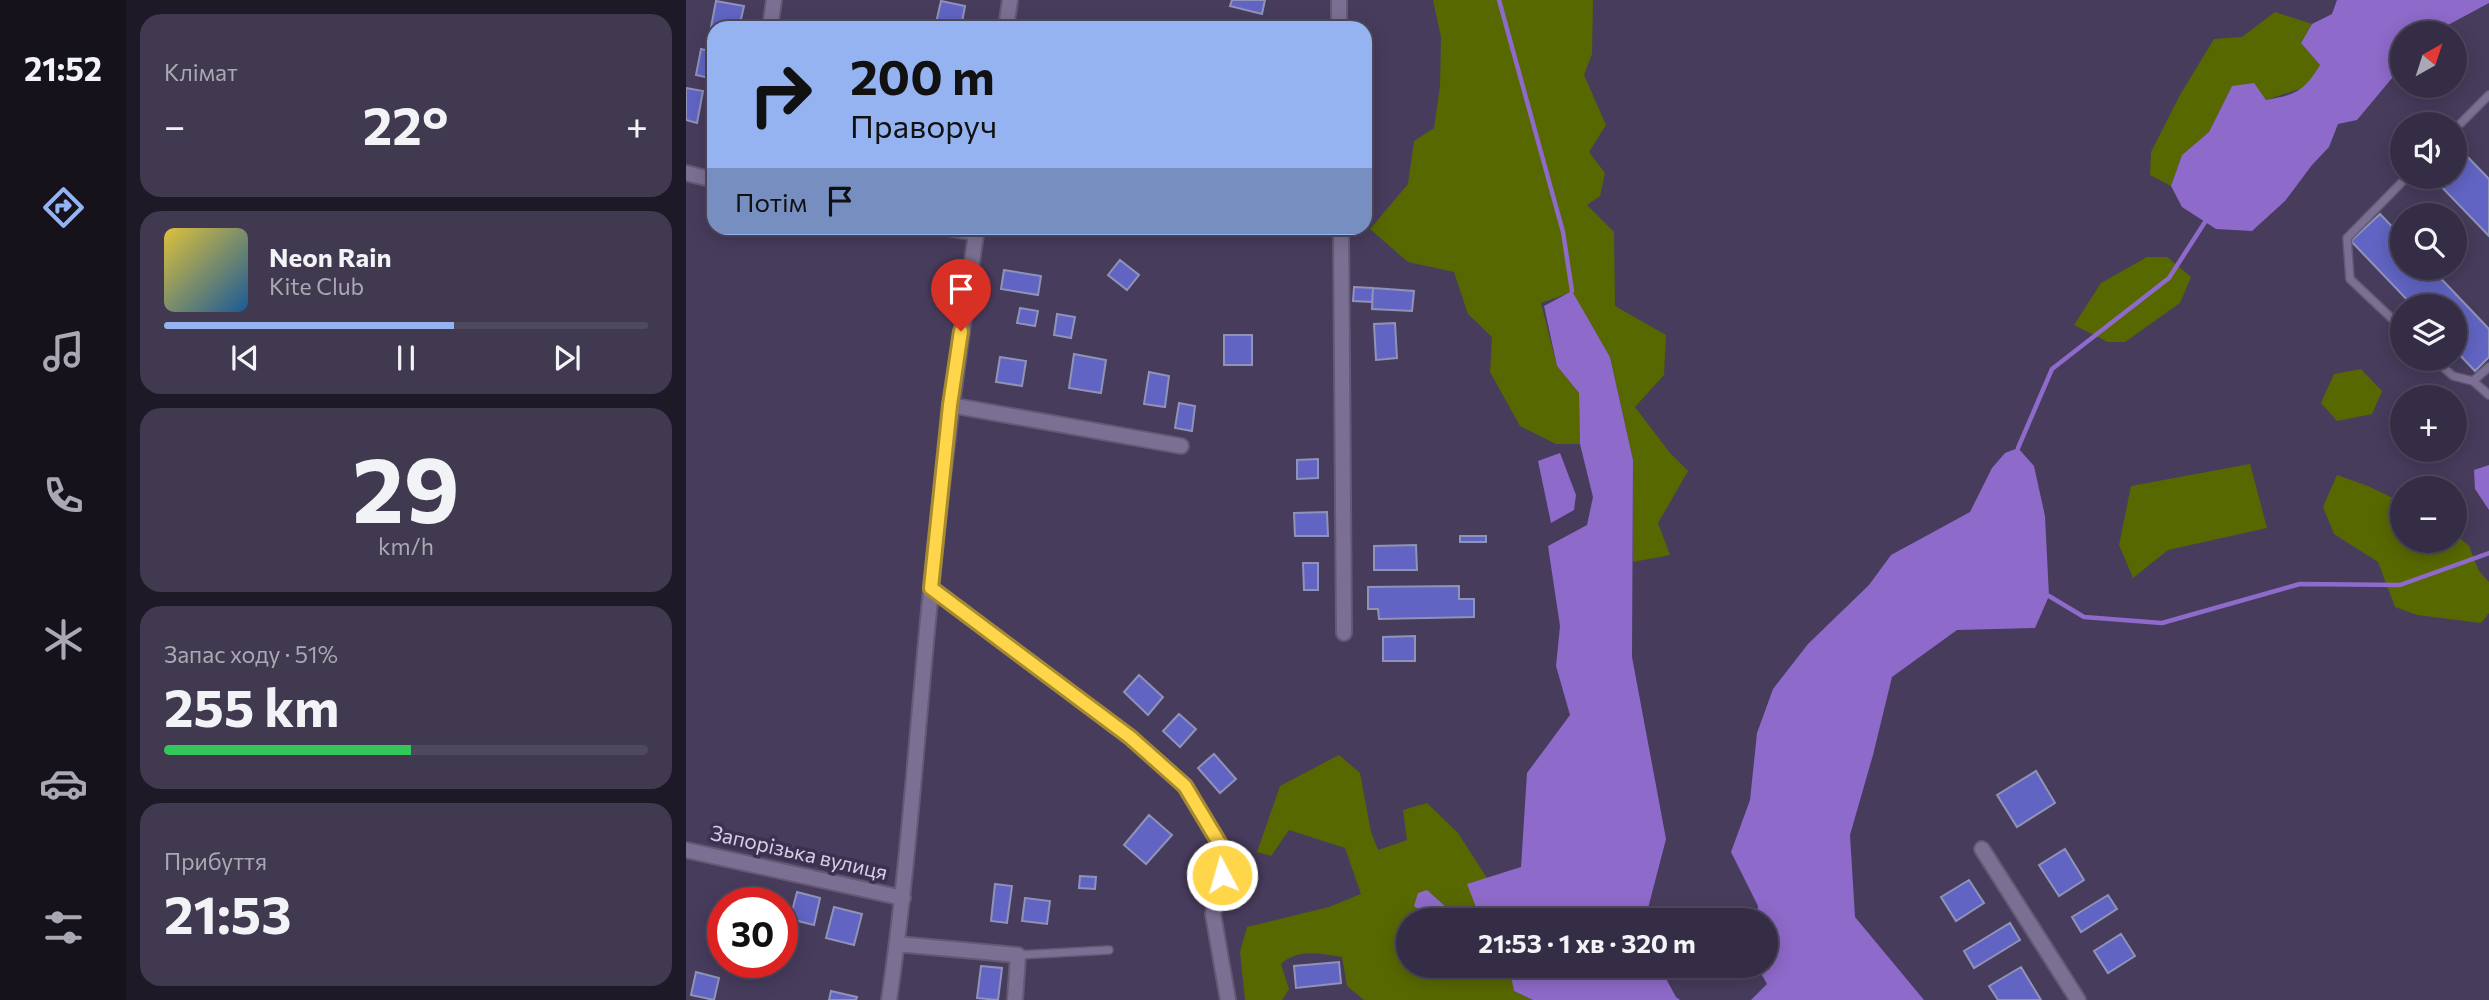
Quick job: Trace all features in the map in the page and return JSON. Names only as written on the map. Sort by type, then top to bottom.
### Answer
[{"type":"street","points":[[771,21],[774,0]]},
{"type":"street","points":[[1007,21],[1010,0]]},
{"type":"street","points":[[1339,0],[1339,21]]},
{"type":"street","points":[[686,173],[707,178]]},
{"type":"street","points":[[888,1000],[903,898],[950,405],[975,235]]},
{"type":"street","points":[[1341,235],[1344,633]]},
{"type":"street","points":[[950,405],[1181,446]]},
{"type":"street","points":[[931,588],[1130,737],[1185,786],[1227,856],[1213,914],[1228,1000]]},
{"type":"street","points":[[1982,849],[2078,1000]]},
{"type":"street","name":"Запорізька вулиця","points":[[686,850],[903,898]]},
{"type":"street","points":[[897,944],[1018,955],[1015,1000]]},
{"type":"lane","points":[[2467,116],[2489,95]]},
{"type":"lane","points":[[2390,317],[2350,279],[2347,239],[2395,189]]},
{"type":"lane","points":[[2473,381],[2489,367]]},
{"type":"lane","points":[[2447,371],[2453,376],[2473,381],[2489,396]]},
{"type":"lane","points":[[1018,955],[1109,950]]},
{"type":"green space","points":[[1433,0],[1593,0],[1592,54],[1584,75],[1606,125],[1589,152],[1605,173],[1600,196],[1587,205],[1614,232],[1615,306],[1666,335],[1664,375],[1635,407],[1670,453],[1688,471],[1658,523],[1670,555],[1633,562],[1633,460],[1610,357],[1572,292],[1541,303],[1557,366],[1579,393],[1580,444],[1556,444],[1520,426],[1490,372],[1492,337],[1468,314],[1454,272],[1408,262],[1372,231],[1372,227],[1408,184],[1414,141],[1434,128],[1440,86],[1441,37]]},
{"type":"green space","points":[[2275,12],[2312,24],[2301,43],[2320,65],[2306,87],[2266,100],[2232,86],[2209,132],[2182,155],[2171,186],[2150,175],[2151,152],[2180,95],[2214,39],[2242,37]]},
{"type":"green space","points":[[2147,257],[2167,257],[2191,277],[2180,303],[2125,342],[2108,342],[2074,325],[2101,283]]},
{"type":"green space","points":[[2361,369],[2382,391],[2372,414],[2337,421],[2321,403],[2334,374]]},
{"type":"green space","points":[[2250,464],[2267,528],[2168,550],[2133,578],[2119,545],[2131,486]]},
{"type":"green space","points":[[2337,475],[2390,497],[2390,553],[2467,553],[2467,544],[2479,571],[2489,582],[2489,613],[2481,623],[2417,615],[2395,607],[2378,562],[2334,534],[2323,507]]},
{"type":"green space","points":[[1339,755],[1360,773],[1371,832],[1378,850],[1407,840],[1403,810],[1427,803],[1458,833],[1487,878],[1468,884],[1477,908],[1396,908],[1396,978],[1511,978],[1514,991],[1533,1000],[1364,1000],[1347,986],[1342,957],[1310,953],[1295,956],[1281,964],[1289,989],[1282,1000],[1245,1000],[1240,952],[1247,927],[1329,907],[1361,894],[1345,848],[1289,830],[1271,856],[1257,852],[1280,786]]},
{"type":"shaded area","points":[[2337,0],[2489,0],[2489,3],[2455,21],[2390,21],[2390,81],[2357,120],[2338,124],[2329,147],[2285,201],[2252,231],[2216,229],[2182,207],[2171,186],[2182,155],[2209,132],[2232,86],[2254,83],[2266,100],[2292,94],[2304,86],[2320,65],[2301,43],[2312,24],[2332,14]]},
{"type":"shaded area","points":[[1572,291],[1610,357],[1633,460],[1632,657],[1666,839],[1648,908],[1476,908],[1467,884],[1521,867],[1527,773],[1570,715],[1556,666],[1560,626],[1548,546],[1587,525],[1593,497],[1580,444],[1579,393],[1557,366],[1544,306]]},
{"type":"shaded area","points":[[2018,448],[2034,466],[2045,516],[2049,596],[2035,628],[1957,630],[1892,677],[1850,835],[1855,917],[1924,1000],[1751,1000],[1767,984],[1764,978],[1778,978],[1778,908],[1758,908],[1731,852],[1750,800],[1757,733],[1773,689],[1808,644],[1869,585],[1891,555],[1970,512],[1992,468],[2005,453]]},
{"type":"shaded area","points":[[1560,453],[1576,495],[1574,510],[1551,523],[1538,461]]},
{"type":"shaded area","points":[[2489,465],[2489,510],[2475,489],[2474,470]]},
{"type":"shaded area","points":[[1427,890],[1447,908],[1417,908],[1414,906],[1418,893]]},
{"type":"shaded area","points":[[1511,978],[1666,978],[1680,1000],[1533,1000],[1514,991]]},
{"type":"building","points":[[1232,0],[1265,0],[1262,14],[1230,6]]},
{"type":"building","points":[[716,1],[744,6],[741,21],[712,21]]},
{"type":"building","points":[[941,1],[965,6],[962,21],[936,21]]},
{"type":"building","points":[[701,49],[707,50],[707,77],[696,75]]},
{"type":"building","points":[[686,88],[703,91],[697,123],[686,120]]},
{"type":"building","points":[[2467,156],[2489,179],[2489,236],[2467,213],[2467,203],[2457,203],[2444,189],[2467,189]]},
{"type":"building","points":[[2380,214],[2390,224],[2390,280],[2442,280],[2456,294],[2402,294],[2351,241]]},
{"type":"building","points":[[1120,260],[1139,275],[1127,290],[1108,275]]},
{"type":"building","points":[[1004,270],[1041,276],[1038,295],[1001,289]]},
{"type":"building","points":[[1354,287],[1373,288],[1372,302],[1353,301]]},
{"type":"building","points":[[1373,288],[1414,291],[1412,311],[1372,309]]},
{"type":"building","points":[[2467,306],[2489,329],[2489,357],[2475,371],[2467,363]]},
{"type":"building","points":[[1020,308],[1038,311],[1035,326],[1017,323]]},
{"type":"building","points":[[1057,314],[1075,317],[1071,338],[1054,335]]},
{"type":"building","points":[[1395,323],[1397,358],[1376,360],[1374,324]]},
{"type":"building","points":[[1224,335],[1252,335],[1252,365],[1224,365]]},
{"type":"building","points":[[1074,354],[1106,360],[1101,393],[1069,388]]},
{"type":"building","points":[[1000,357],[1026,361],[1022,386],[996,382]]},
{"type":"building","points":[[1149,372],[1169,376],[1165,407],[1144,404]]},
{"type":"building","points":[[1179,403],[1195,406],[1192,431],[1175,428]]},
{"type":"building","points":[[1318,459],[1318,478],[1297,479],[1297,460]]},
{"type":"building","points":[[1327,512],[1328,536],[1295,536],[1294,513]]},
{"type":"building","points":[[1460,536],[1486,536],[1486,542],[1460,542]]},
{"type":"building","points":[[1416,545],[1417,570],[1374,570],[1374,546]]},
{"type":"building","points":[[1303,563],[1318,563],[1318,590],[1304,590]]},
{"type":"building","points":[[1459,586],[1459,599],[1474,599],[1474,617],[1379,619],[1378,609],[1368,609],[1368,587]]},
{"type":"building","points":[[1415,636],[1415,661],[1383,661],[1383,637]]},
{"type":"building","points":[[1139,675],[1163,697],[1148,715],[1124,692]]},
{"type":"building","points":[[1179,714],[1196,729],[1180,747],[1163,731]]},
{"type":"building","points":[[1214,754],[1236,779],[1220,793],[1198,768]]},
{"type":"building","points":[[2036,771],[2055,803],[2017,827],[1997,795]]},
{"type":"building","points":[[1149,815],[1172,835],[1146,864],[1124,845]]},
{"type":"building","points":[[2065,849],[2084,880],[2059,896],[2039,865]]},
{"type":"building","points":[[1080,876],[1096,877],[1095,889],[1079,888]]},
{"type":"building","points":[[1969,880],[1984,903],[1956,921],[1941,897]]},
{"type":"building","points":[[995,884],[1012,886],[1007,923],[991,921]]},
{"type":"building","points":[[798,892],[820,898],[814,925],[798,921]]},
{"type":"building","points":[[2108,895],[2117,909],[2081,932],[2072,917]]},
{"type":"building","points":[[1025,898],[1050,901],[1047,924],[1022,921]]},
{"type":"building","points":[[834,907],[862,914],[854,945],[826,938]]},
{"type":"building","points":[[2010,923],[2020,940],[1974,968],[1964,951]]},
{"type":"building","points":[[2121,934],[2135,956],[2108,973],[2094,951]]},
{"type":"building","points":[[1339,962],[1341,983],[1296,988],[1294,966]]},
{"type":"building","points":[[981,966],[1002,968],[998,1000],[977,998]]},
{"type":"building","points":[[2021,967],[2041,1000],[1998,1000],[1989,986]]},
{"type":"building","points":[[696,972],[707,975],[707,978],[719,978],[714,1000],[691,995]]},
{"type":"building","points":[[831,991],[857,997],[856,1000],[829,1000]]},
{"type":"waterway","points":[[1499,0],[1563,232],[1572,291]]},
{"type":"waterway","points":[[2018,448],[2052,369],[2169,278],[2205,222]]},
{"type":"waterway","points":[[2049,596],[2084,617],[2162,623],[2300,584],[2400,585],[2489,553]]},
{"type":"route","points":[[961,331],[950,405],[931,588],[1130,737],[1185,786],[1227,856],[1222,875]]}]
